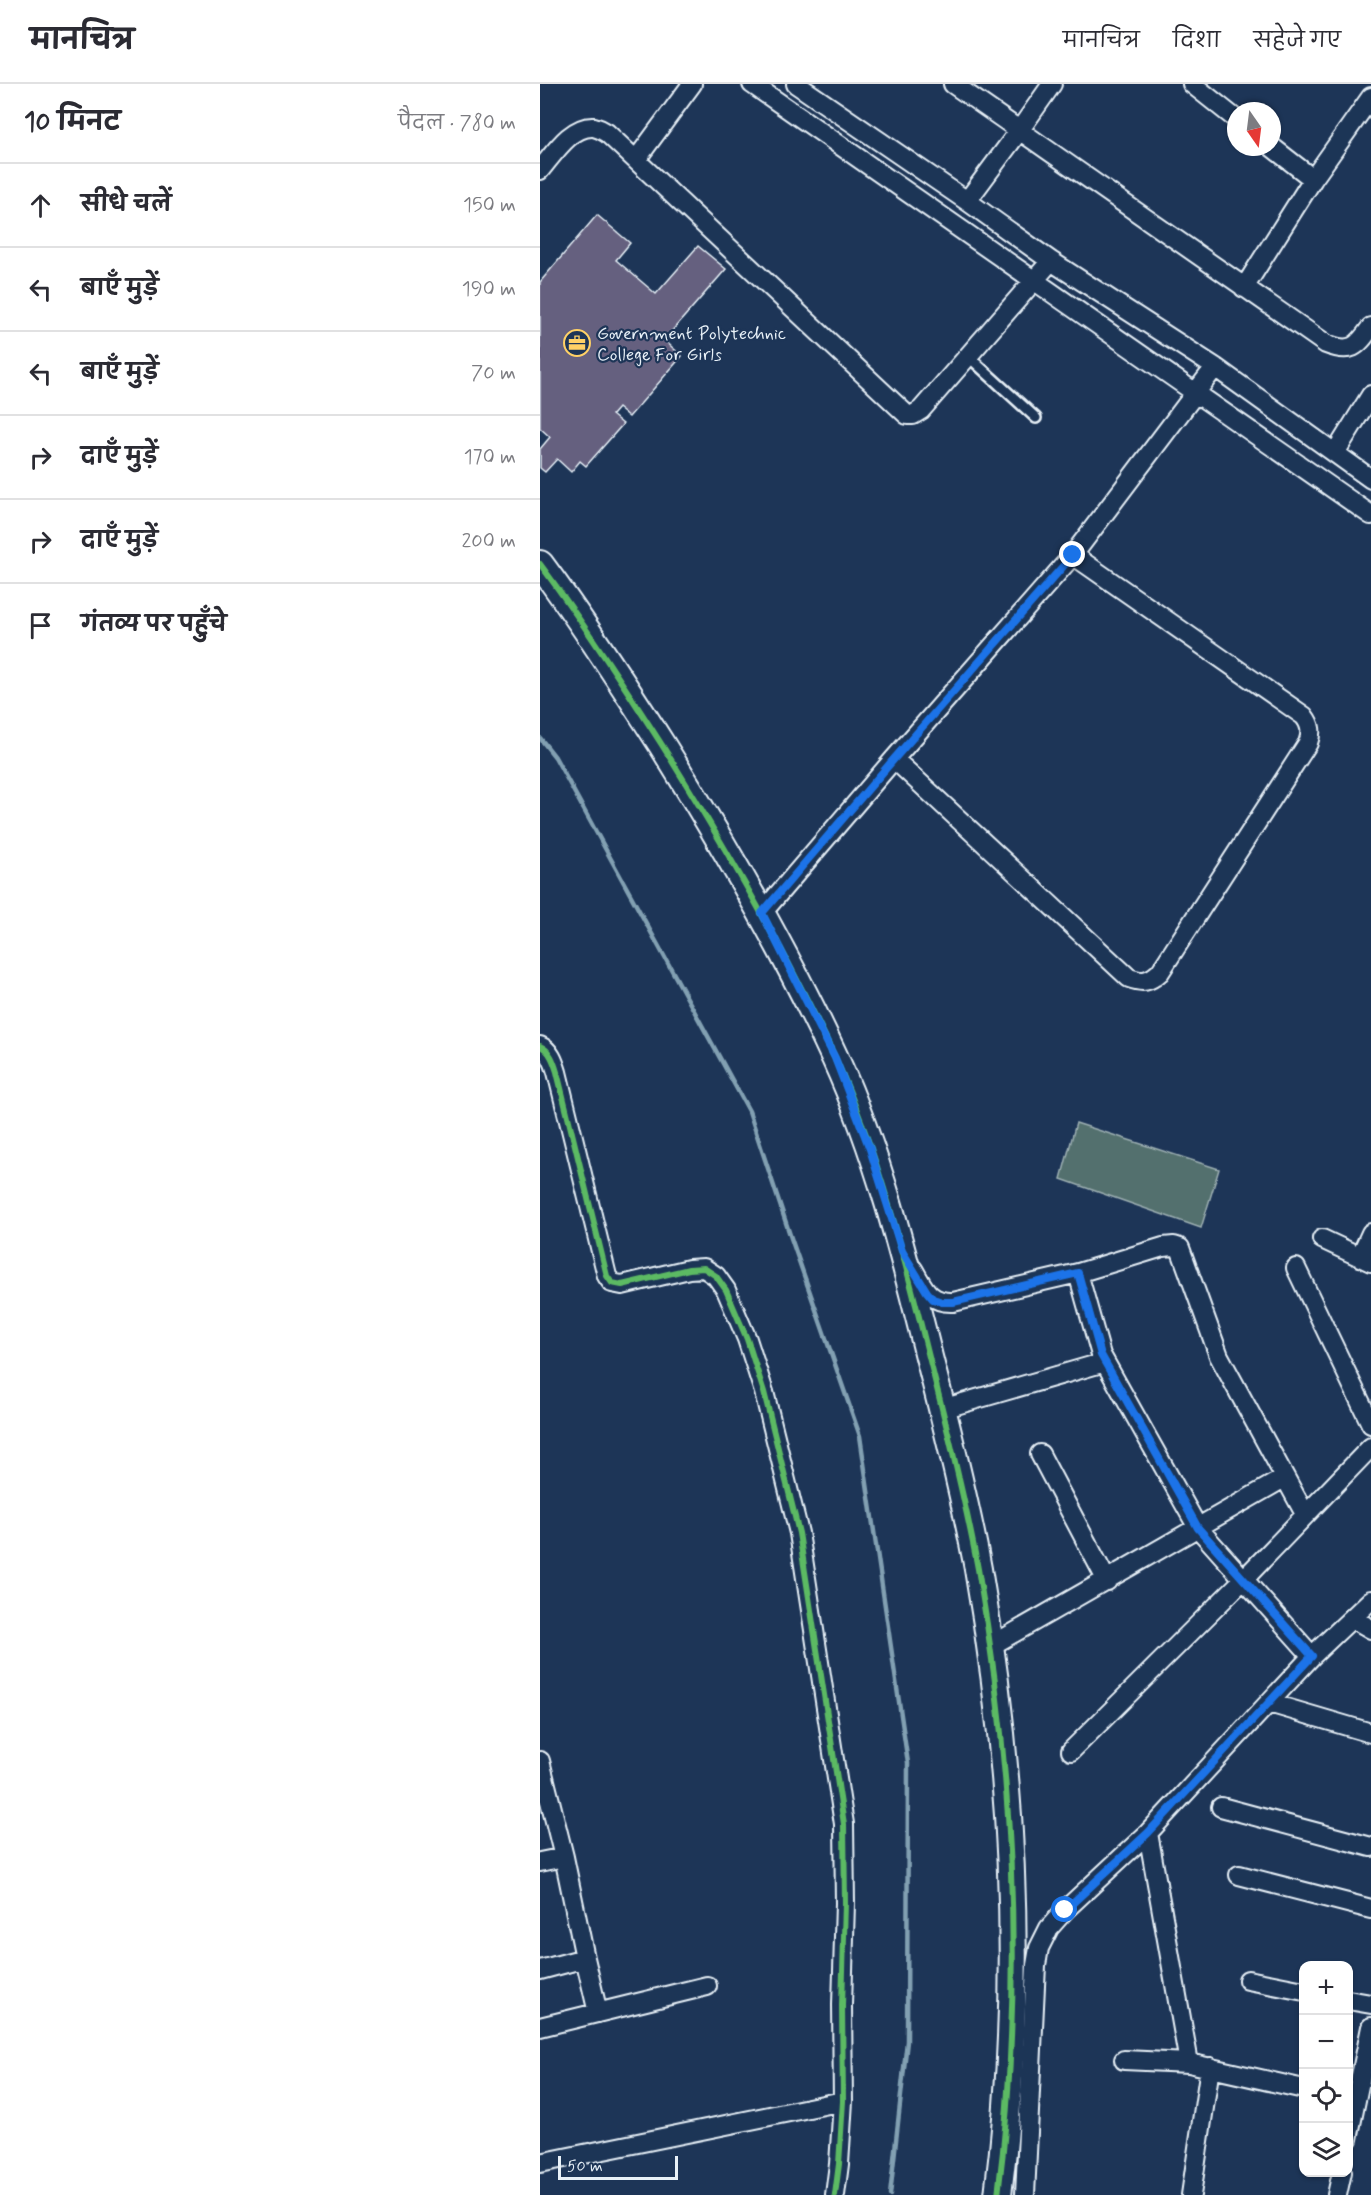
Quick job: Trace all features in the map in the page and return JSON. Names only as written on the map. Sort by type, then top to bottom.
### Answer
[{"type":"street","points":[[636,160],[692,84]]},
{"type":"street","points":[[752,84],[1371,514]]},
{"type":"street","points":[[796,84],[1051,261],[1215,367],[1371,479]]},
{"type":"street","points":[[952,84],[1326,344],[1341,350],[1352,347],[1371,327]]},
{"type":"street","points":[[967,201],[1052,84]]},
{"type":"street","points":[[1192,84],[1216,91],[1227,106]]},
{"type":"street","points":[[1244,288],[1313,179],[1371,97]]},
{"type":"street","points":[[540,170],[566,140],[581,130],[595,127],[608,133],[907,415],[914,415],[921,410],[1051,261]]},
{"type":"street","points":[[1281,154],[1313,179]]},
{"type":"street","points":[[762,913],[1073,555],[1215,367]]},
{"type":"street","points":[[1335,453],[1371,395]]},
{"type":"street","points":[[894,759],[1129,978],[1141,982],[1150,981],[1161,972],[1308,743],[1311,735],[1310,724],[1304,716],[1073,555]]},
{"type":"street","points":[[540,564],[647,722],[703,810],[762,913],[840,1069],[870,1149],[902,1251],[942,1409],[977,1568],[1004,1770],[1013,1908],[1011,2044],[998,2195]]},
{"type":"street","points":[[540,1046],[544,1047],[552,1057],[557,1072],[607,1276],[612,1283],[622,1285],[689,1269],[704,1268],[716,1276],[726,1290],[747,1339],[764,1392],[799,1533],[844,1824],[843,2101],[835,2195]]},
{"type":"street","points":[[1322,1239],[1365,1260],[1371,1233]]},
{"type":"street","points":[[902,1251],[933,1299],[953,1302],[1078,1273],[1163,1247],[1180,1248],[1219,1356],[1305,1514]]},
{"type":"street","points":[[1296,1268],[1371,1424]]},
{"type":"street","points":[[1078,1273],[1095,1340],[1105,1362],[1198,1528],[1312,1656]]},
{"type":"street","points":[[942,1409],[1105,1362]]},
{"type":"street","points":[[1071,1750],[1244,1579],[1371,1447]]},
{"type":"street","points":[[1040,1454],[1107,1581]]},
{"type":"street","points":[[989,1647],[1284,1478]]},
{"type":"street","points":[[1025,2195],[1036,1965],[1039,1948],[1049,1928],[1065,1910],[1148,1833],[1312,1656],[1371,1600]]},
{"type":"street","points":[[1352,1618],[1371,1629]]},
{"type":"street","points":[[1269,1702],[1371,1733]]},
{"type":"street","points":[[540,1761],[564,1857],[598,2013]]},
{"type":"street","points":[[1221,1807],[1371,1847]]},
{"type":"street","points":[[1148,1833],[1189,2063]]},
{"type":"street","points":[[540,1862],[564,1857]]},
{"type":"street","points":[[1239,1875],[1371,1909]]},
{"type":"street","points":[[540,1970],[585,1958]]},
{"type":"street","points":[[1248,1980],[1299,1990]]},
{"type":"street","points":[[540,2027],[707,1986]]},
{"type":"street","points":[[1353,2001],[1371,2004]]},
{"type":"street","points":[[1352,2123],[1371,2027]]},
{"type":"street","points":[[1124,2060],[1189,2063],[1299,2088]]},
{"type":"street","points":[[1191,2195],[1210,2067]]},
{"type":"street","points":[[540,2163],[843,2101]]},
{"type":"street","points":[[1337,2195],[1341,2177]]},
{"type":"lane","points":[[968,356],[1036,418]]},
{"type":"green space","points":[[1076,1123],[1219,1169],[1201,1228],[1061,1179]]},
{"type":"building","points":[[597,215],[630,243],[616,260],[656,294],[698,246],[726,269],[664,340],[682,356],[629,417],[618,408],[612,415],[623,424],[586,466],[580,461],[571,472],[557,459],[545,472],[540,468],[540,449],[550,437],[540,428],[540,282]]},
{"type":"waterway","points":[[540,738],[555,757],[749,1111],[860,1436],[908,1763],[907,2041],[890,2195]]},
{"type":"cycle path","points":[[540,564],[618,676],[662,745],[709,821],[796,977],[850,1094],[877,1167],[900,1243],[955,1463],[978,1569],[1000,1725],[1007,1803],[1013,1960],[1011,2039],[998,2195]]},
{"type":"cycle path","points":[[540,1046],[549,1053],[557,1072],[607,1276],[612,1283],[622,1285],[689,1269],[704,1268],[716,1276],[726,1290],[747,1339],[764,1392],[799,1533],[844,1824],[843,2101],[835,2195]]},
{"type":"place","name":"Government Polytechnic College For Girls","points":[[577,343]]},
{"type":"route","points":[[1065,1910],[1148,1833],[1312,1656],[1198,1528],[1101,1355],[1078,1273],[953,1302],[933,1299],[927,1292],[902,1251],[870,1149],[835,1058],[762,913],[1073,555]]}]
